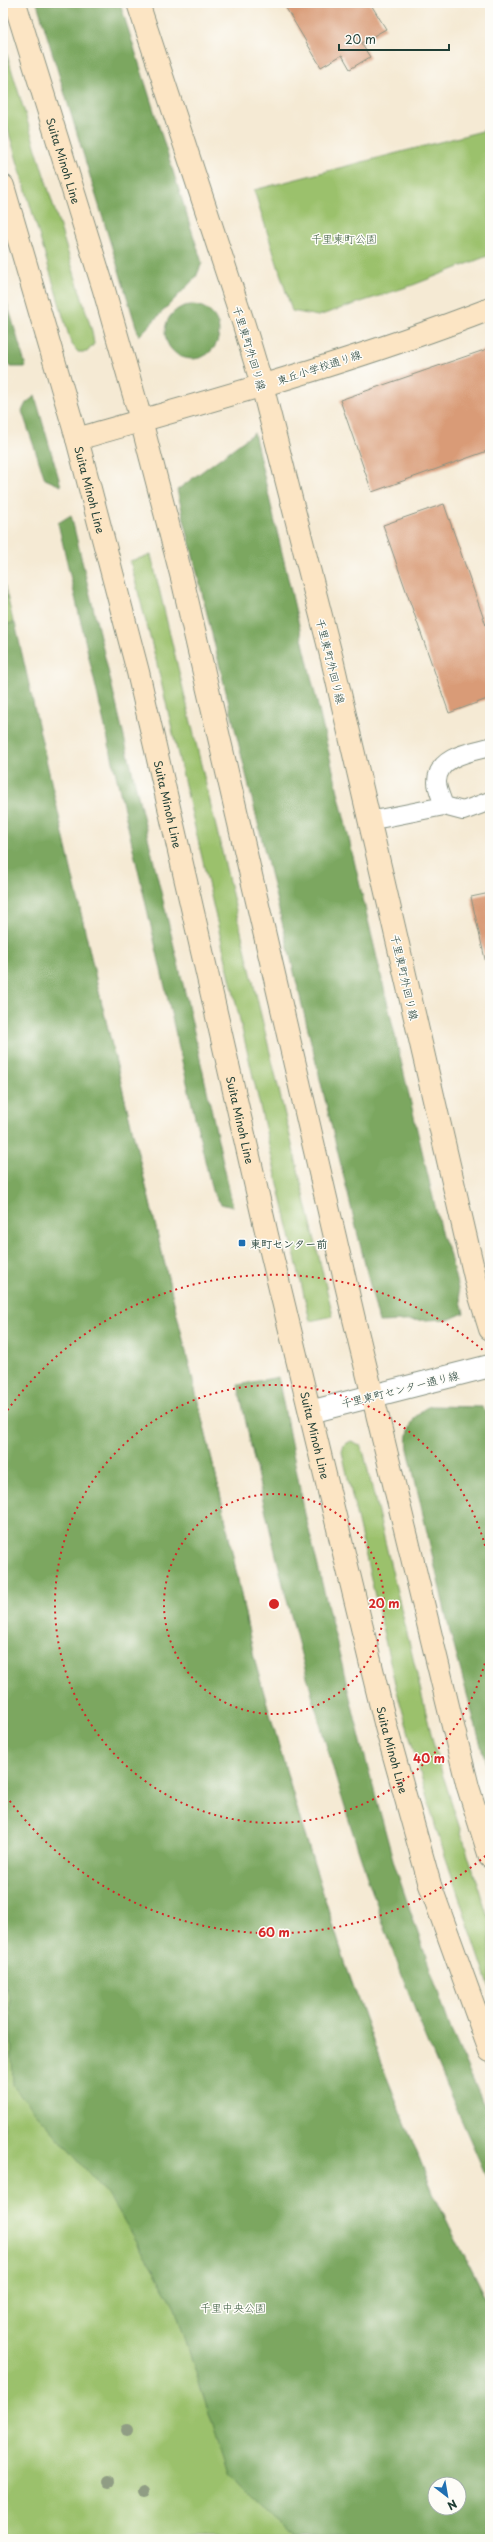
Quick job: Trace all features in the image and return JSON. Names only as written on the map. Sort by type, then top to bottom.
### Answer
[{"type":"main road","name":"Suita Minoh Line","points":[[15,3],[102,283],[141,420],[208,685],[373,1396],[449,1710],[468,1787],[490,1857]]},
{"type":"main road","name":"千里東町外回り線","points":[[138,3],[244,325],[262,385],[332,659],[477,1282],[490,1329]]},
{"type":"main road","name":"Suita Minoh Line","points":[[3,186],[77,439],[138,672],[366,1649],[407,1808],[430,1885],[490,2051]]},
{"type":"main road","name":"東丘小学校通り線","points":[[77,439],[262,385],[446,326],[490,309]]},
{"type":"street","name":"千里東町センター通り線","points":[[310,1412],[490,1366]]},
{"type":"lane","points":[[444,806],[437,782],[441,767],[450,760],[466,753],[490,747]]},
{"type":"lane","points":[[369,821],[444,806],[463,811],[490,801]]},
{"type":"green space","points":[[37,3],[120,3],[202,263],[196,277],[139,336]]},
{"type":"green space","points":[[3,42],[92,331],[94,344],[87,352],[78,352],[71,343],[3,113]]},
{"type":"green space","name":"千里東町公園","points":[[490,129],[490,255],[413,285],[318,316],[292,311],[254,190]]},
{"type":"green space","points":[[3,289],[26,367],[10,367],[3,357]]},
{"type":"green space","points":[[192,305],[202,307],[211,313],[217,322],[219,332],[217,342],[211,351],[202,357],[192,359],[182,357],[173,351],[167,342],[165,332],[167,322],[173,313],[182,307]]},
{"type":"green space","points":[[35,396],[61,486],[45,479],[22,411],[26,403]]},
{"type":"green space","points":[[254,433],[442,1236],[449,1252],[464,1313],[450,1319],[379,1322],[177,490]]},
{"type":"green space","points":[[71,515],[188,1005],[233,1207],[221,1204],[212,1191],[58,523]]},
{"type":"green space","points":[[151,555],[333,1316],[310,1321],[156,660],[130,561]]},
{"type":"green space","name":"千里中央公園","points":[[3,578],[99,992],[219,1489],[255,1662],[301,1823],[345,1963],[379,2058],[434,2195],[490,2308],[490,2539],[3,2539]]},
{"type":"green space","name":"千里中央公園","points":[[15,623],[99,992],[219,1489],[255,1662],[301,1823],[345,1963],[379,2058],[434,2195],[490,2308],[490,2539],[292,2539],[228,2472],[174,2305],[108,2195],[13,2086],[10,1999],[3,1978],[3,624]]},
{"type":"green space","points":[[278,1377],[305,1514],[362,1746],[394,1863],[451,2030],[490,2119],[490,2185],[426,2038],[396,1958],[342,1797],[296,1634],[275,1551],[238,1385]]},
{"type":"green space","points":[[431,1406],[482,1407],[486,1412],[490,1426],[490,1779],[448,1624],[408,1449],[407,1442],[409,1429],[415,1417],[420,1412]]},
{"type":"green space","points":[[351,1441],[360,1445],[364,1454],[435,1750],[490,1924],[490,1989],[437,1832],[396,1688],[342,1452],[344,1445]]},
{"type":"building","points":[[283,3],[370,3],[386,29],[361,43],[370,57],[350,69],[342,55],[321,67]]},
{"type":"building","points":[[490,348],[490,450],[372,492],[340,400]]},
{"type":"building","points":[[444,504],[490,637],[490,698],[449,713],[383,525]]},
{"type":"building","points":[[490,893],[490,977],[489,977],[471,897]]},
{"type":"place","name":"東町センター前","points":[[242,1243]]}]
